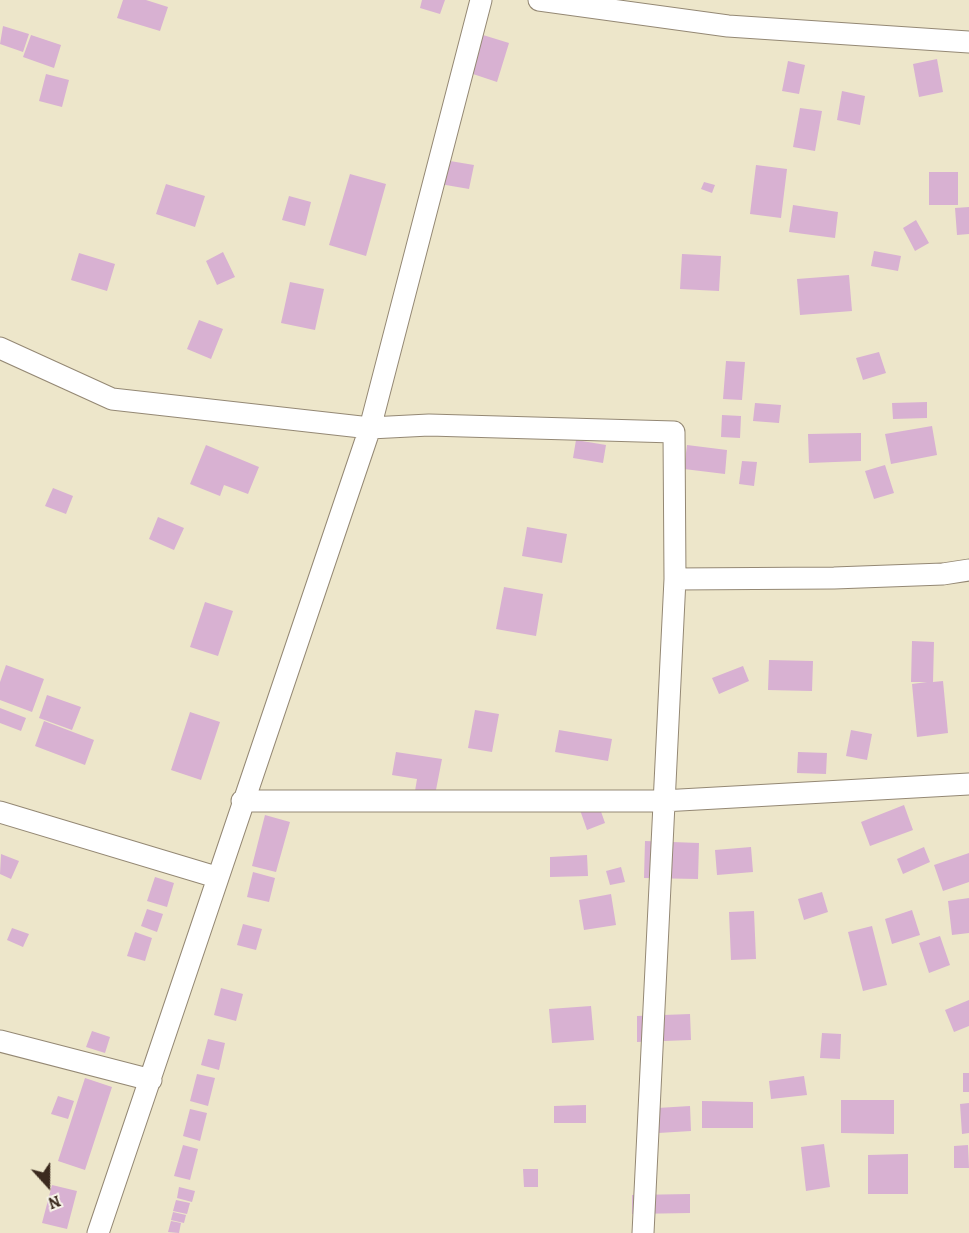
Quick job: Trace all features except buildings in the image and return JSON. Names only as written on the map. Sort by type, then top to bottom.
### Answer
[{"type":"street","points":[[98,1233],[151,1080],[216,877],[370,428],[481,0]]},
{"type":"street","points":[[539,0],[728,26],[969,42]]},
{"type":"street","points":[[0,348],[112,399],[370,428],[429,425],[674,432],[675,579],[662,801],[643,1233]]},
{"type":"street","points":[[675,579],[834,578],[943,574],[969,570]]},
{"type":"street","points":[[243,801],[662,801],[969,784]]},
{"type":"street","points":[[0,812],[216,877]]},
{"type":"street","points":[[0,1041],[151,1080]]}]
